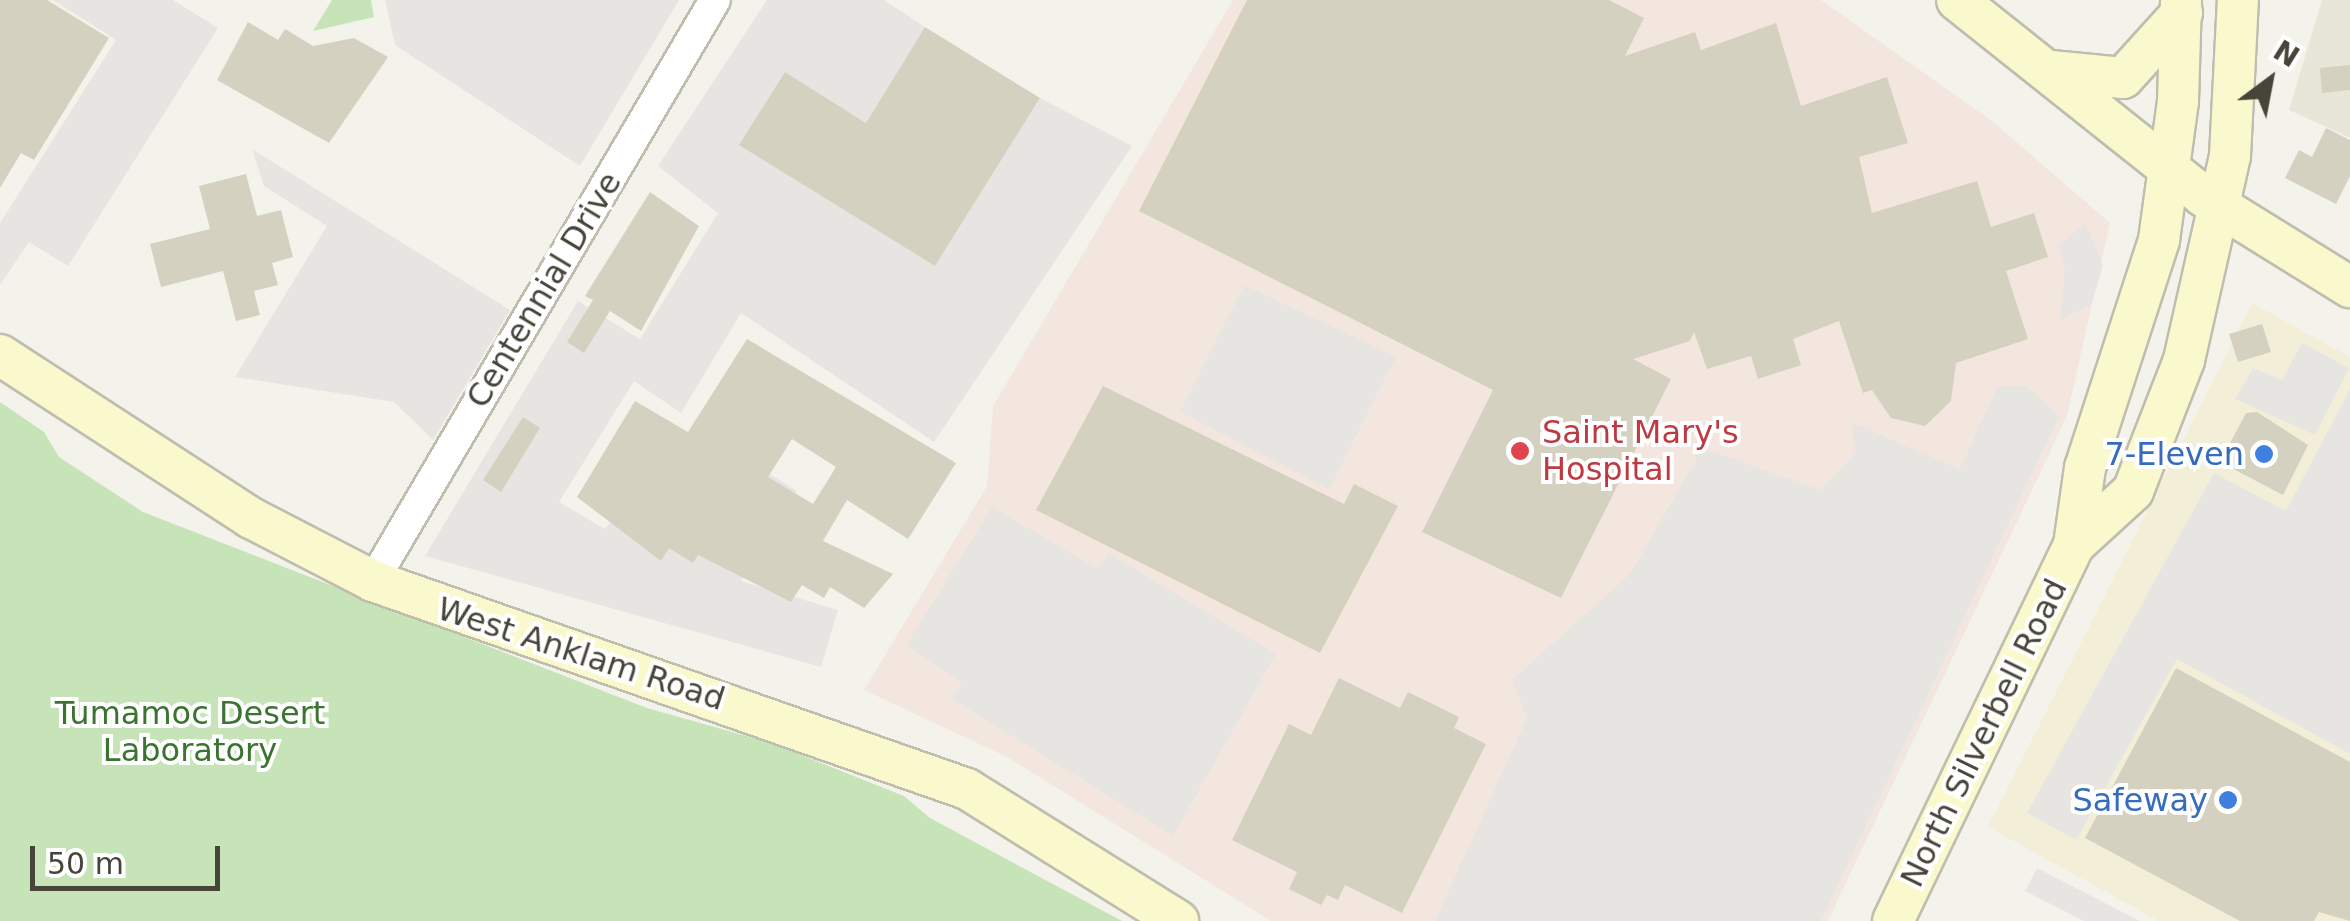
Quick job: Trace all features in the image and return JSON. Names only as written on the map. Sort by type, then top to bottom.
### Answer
[{"type":"main road","points":[[1957,0],[2221,209],[2350,287]]},
{"type":"main road","name":"North Silverbell Road","points":[[2074,545],[2133,491],[2156,442],[2221,209],[2238,0]]},
{"type":"main road","points":[[2049,70],[2123,78],[2182,6]]},
{"type":"main road","name":"North Silverbell Road","points":[[1893,921],[2074,545],[2085,468],[2156,259],[2169,170],[2182,6]]},
{"type":"main road","name":"West Anklam Road","points":[[0,355],[204,489],[372,580],[967,789],[1178,921]]},
{"type":"street","name":"Centennial Drive","points":[[372,580],[715,0]]},
{"type":"shaded area","points":[[53,0],[173,0],[218,28],[68,266],[29,242],[0,285],[0,223],[116,40]]},
{"type":"shaded area","points":[[385,0],[679,0],[580,166],[395,45]]},
{"type":"shaded area","points":[[767,0],[884,0],[925,27],[866,123],[785,72],[740,145],[935,266],[1040,98],[1132,146],[934,442],[741,313],[681,413],[634,381],[559,502],[605,529],[623,505],[736,453],[797,491],[741,581],[838,610],[821,667],[425,556],[578,301],[640,339],[718,213],[658,166]]},
{"type":"shaded area","name":"Saint Mary's Hospital","points":[[1233,0],[1821,0],[1992,121],[2110,223],[2067,416],[1828,921],[1271,921],[1007,757],[864,690],[987,486],[993,406]]},
{"type":"shaded area","points":[[2322,0],[2350,0],[2350,138],[2289,110]]},
{"type":"shaded area","points":[[252,149],[510,310],[433,440],[394,402],[235,377],[327,226],[264,186]]},
{"type":"shaded area","points":[[2086,224],[2103,266],[2091,305],[2060,320],[2065,267],[2057,246]]},
{"type":"shaded area","points":[[1244,285],[1396,357],[1329,489],[1180,412]]},
{"type":"shaded area","points":[[2252,303],[2350,357],[2350,921],[2159,921],[1988,827]]},
{"type":"shaded area","points":[[2302,343],[2349,368],[2315,435],[2235,399],[2253,368],[2282,380]]},
{"type":"shaded area","points":[[2026,385],[2059,416],[1821,921],[1435,921],[1527,718],[1512,680],[1630,574],[1697,458],[1691,444],[1821,490],[1856,452],[1851,422],[1960,469],[1997,387]]},
{"type":"shaded area","points":[[2350,389],[2350,754],[2177,659],[2076,840],[2027,813],[2214,473],[2286,511]]},
{"type":"shaded area","points":[[992,507],[1098,569],[1108,553],[1276,654],[1173,836],[951,698],[962,682],[906,646]]},
{"type":"shaded area","points":[[2037,868],[2140,921],[2084,921],[2025,891]]},
{"type":"green space","points":[[332,0],[371,0],[374,17],[313,31]]},
{"type":"green space","name":"Tumamoc Desert Laboratory","points":[[0,402],[44,432],[59,457],[143,512],[647,708],[771,743],[904,796],[930,818],[1122,921],[0,921]]},
{"type":"building","points":[[0,0],[47,0],[109,38],[34,160],[21,153],[0,188]]},
{"type":"building","points":[[1247,0],[1609,0],[1644,18],[1625,56],[1695,32],[1701,50],[1776,23],[1801,106],[1887,77],[1908,143],[1859,157],[1872,213],[1977,181],[1991,227],[2034,213],[2048,257],[2006,271],[2028,339],[1956,363],[1951,401],[1925,426],[1891,418],[1872,390],[1863,393],[1839,321],[1793,339],[1801,365],[1758,379],[1751,356],[1707,369],[1694,332],[1690,341],[1633,359],[1671,379],[1561,598],[1422,532],[1493,390],[1139,211]]},
{"type":"building","points":[[248,22],[278,40],[285,29],[313,46],[354,38],[388,57],[329,143],[217,80]]},
{"type":"building","points":[[925,27],[1040,98],[935,266],[739,145],[785,72],[866,123]]},
{"type":"building","points":[[2350,65],[2350,90],[2322,93],[2320,68]]},
{"type":"building","points":[[2326,128],[2350,140],[2350,176],[2336,204],[2285,178],[2299,150],[2312,157]]},
{"type":"building","points":[[246,174],[257,216],[281,210],[293,257],[272,263],[278,285],[254,291],[260,315],[236,321],[223,271],[161,287],[150,244],[210,229],[199,186]]},
{"type":"building","points":[[650,192],[699,226],[641,331],[610,311],[584,353],[567,342],[593,300],[585,296]]},
{"type":"building","name":"7-Eleven","points":[[2262,324],[2271,352],[2238,362],[2229,334]]},
{"type":"building","points":[[747,339],[956,463],[908,539],[847,500],[823,541],[893,574],[864,608],[830,587],[824,598],[802,585],[791,602],[698,555],[693,563],[669,548],[661,561],[577,497],[635,401],[688,432]],"holes":[[[792,439],[836,467],[813,504],[768,477]]]},
{"type":"building","points":[[1103,386],[1344,504],[1354,484],[1398,506],[1320,653],[1036,510]]},
{"type":"building","name":"7-Eleven","points":[[2257,412],[2308,445],[2283,495],[2220,462],[2246,413]]},
{"type":"building","points":[[523,417],[540,428],[501,492],[483,480]]},
{"type":"building","name":"Safeway","points":[[2176,668],[2350,762],[2350,921],[2319,912],[2314,921],[2240,921],[2085,838]]},
{"type":"building","points":[[1339,678],[1400,708],[1408,692],[1459,717],[1454,728],[1486,744],[1402,913],[1345,885],[1338,900],[1327,895],[1321,905],[1289,889],[1297,872],[1232,840],[1289,724],[1311,735]]},
{"type":"place","name":"Saint Mary's Hospital","points":[[1520,451]]},
{"type":"place","name":"7-Eleven","points":[[2264,454]]},
{"type":"place","name":"Safeway","points":[[2228,800]]}]
